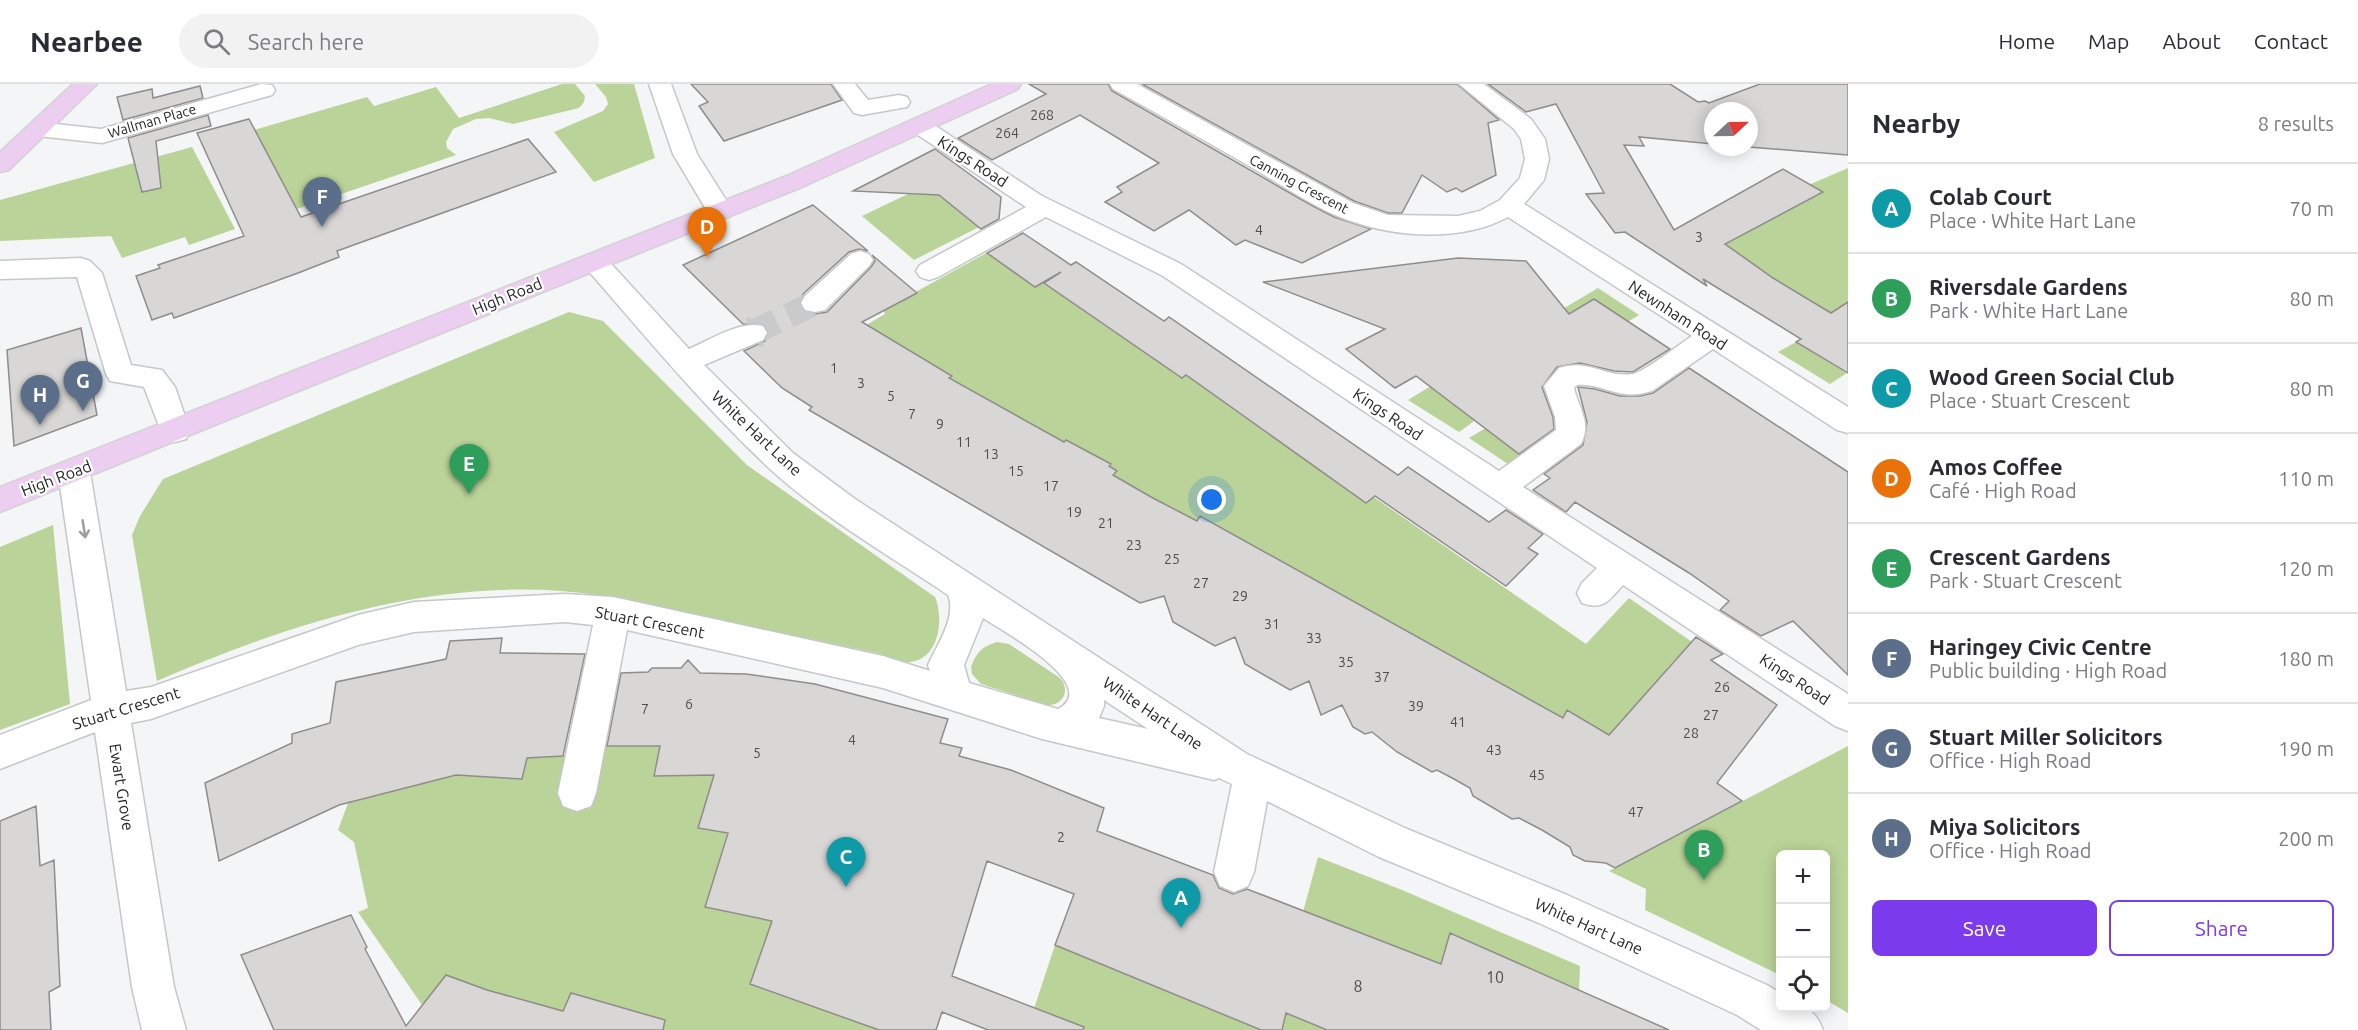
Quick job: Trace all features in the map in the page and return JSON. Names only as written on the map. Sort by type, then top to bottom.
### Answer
[{"type":"main road","points":[[0,165],[86,84]]},
{"type":"main road","name":"High Road","points":[[0,500],[720,212],[922,125],[1010,84]]},
{"type":"street","points":[[660,84],[685,154],[720,212]]},
{"type":"street","points":[[844,84],[862,108],[901,93]]},
{"type":"street","name":"Canning Crescent","points":[[1120,84],[1344,209],[1386,223],[1427,225],[1458,224],[1488,217],[1509,206],[1532,180],[1537,159],[1533,139],[1522,124],[1470,84]]},
{"type":"street","name":"Wallman Place","points":[[39,129],[102,136],[264,90]]},
{"type":"street","name":"Kings Road","points":[[901,93],[900,106],[922,125],[1046,207],[1172,270],[1848,714]]},
{"type":"street","name":"Newnham Road","points":[[1509,206],[1848,422]]},
{"type":"street","points":[[929,271],[1046,207]]},
{"type":"street","points":[[815,303],[860,260]]},
{"type":"street","name":"White Hart Lane","points":[[595,262],[684,362],[782,461],[844,508],[1243,771],[1393,843],[1553,909],[1752,1000],[1801,1030]]},
{"type":"street","points":[[0,270],[81,267],[89,273],[120,374],[152,377],[160,387],[175,430]]},
{"type":"street","points":[[684,362],[730,350],[753,333]]},
{"type":"street","points":[[1500,487],[1570,436],[1573,427],[1560,396],[1559,386],[1569,375],[1584,374],[1622,385],[1642,384],[1712,336]]},
{"type":"street","name":"Ewart Grove","points":[[74,472],[153,987],[164,1030]]},
{"type":"street","points":[[1594,593],[1621,566]]},
{"type":"street","points":[[961,585],[968,602],[966,620],[950,680],[1061,726],[1243,771],[1234,872]]},
{"type":"street","name":"Stuart Crescent","points":[[0,752],[109,710],[152,703],[358,630],[414,617],[510,609],[565,608],[613,612],[759,643],[911,681],[950,680]]},
{"type":"street","points":[[577,793],[613,612]]},
{"type":"street","points":[[966,620],[983,613],[1006,614]]},
{"type":"street","points":[[1061,726],[1078,717],[1086,706],[1085,677],[1070,658]]},
{"type":"green space","points":[[562,84],[575,84],[585,96],[579,108],[513,124],[489,118],[476,119],[453,129],[446,142],[447,148],[456,155],[297,209],[254,130],[367,97],[374,106],[436,87],[459,118]]},
{"type":"green space","points":[[595,84],[634,84],[655,158],[594,182],[554,132],[603,111],[608,104],[606,97]]},
{"type":"green space","points":[[192,147],[235,229],[189,245],[185,237],[122,258],[111,236],[0,241],[0,200]]},
{"type":"green space","points":[[1848,168],[1848,306],[1844,305],[1827,315],[1721,246],[1754,228],[1716,206],[1790,185],[1797,190]]},
{"type":"green space","points":[[908,194],[939,195],[979,227],[914,260],[862,216]]},
{"type":"green space","points":[[999,246],[1043,282],[1114,332],[1118,330],[1141,336],[1586,644],[1629,598],[1692,642],[1667,668],[1674,703],[1623,782],[856,331],[885,314],[883,310]]},
{"type":"green space","points":[[1598,288],[1639,315],[1624,324],[1594,299],[1559,319],[1529,329]]},
{"type":"green space","points":[[569,312],[603,321],[747,465],[935,597],[939,626],[937,637],[927,654],[909,662],[901,661],[877,653],[617,598],[561,591],[509,590],[457,593],[354,612],[254,642],[157,681],[132,535],[140,516],[163,479]]},
{"type":"green space","points":[[1796,342],[1847,373],[1830,384],[1778,352]]},
{"type":"green space","points":[[1495,347],[1476,415],[1473,422],[1459,432],[1408,400]]},
{"type":"green space","points":[[1550,401],[1568,424],[1511,466],[1469,438],[1489,426],[1519,454],[1557,429],[1556,424],[1537,406]]},
{"type":"green space","points":[[53,525],[70,704],[0,730],[0,547]]},
{"type":"green space","points":[[997,642],[1009,644],[1060,678],[1065,687],[1061,700],[1053,705],[1047,705],[981,684],[972,674],[971,667],[980,651]]},
{"type":"green space","points":[[670,736],[725,771],[729,827],[705,907],[772,921],[751,984],[879,1030],[510,1030],[422,1005],[358,912],[368,908],[354,842],[338,830],[348,803],[456,775],[522,779],[527,758],[572,755],[575,741]]},
{"type":"green space","points":[[1848,746],[1848,1013],[1830,1002],[1830,850],[1776,850],[1776,973],[1645,910],[1646,889],[1609,871]]},
{"type":"green space","points":[[1318,857],[1580,966],[1579,990],[1451,933],[1441,965],[1303,912]]},
{"type":"green space","points":[[1055,945],[1261,1030],[1027,1030]]},
{"type":"green space","points":[[1285,1013],[1327,1030],[1282,1030]]},
{"type":"building","points":[[691,84],[831,84],[842,100],[724,141],[699,106],[708,102]]},
{"type":"building","points":[[1029,84],[1108,84],[1112,91],[1311,205],[1334,217],[1371,229],[1302,263],[1245,240],[1236,245],[1189,210],[1154,231],[1105,202],[1122,192],[1117,187],[1159,163],[1080,115],[992,160],[958,138],[1046,94]]},
{"type":"building","points":[[1142,84],[1457,84],[1499,120],[1488,123],[1496,175],[1462,192],[1456,188],[1447,192],[1422,175],[1402,213],[1388,213],[1354,201]]},
{"type":"building","points":[[1488,84],[1670,84],[1698,102],[1705,101],[1707,102],[1704,102],[1704,143],[1639,137],[1644,146],[1624,145],[1674,230],[1783,169],[1823,192],[1725,244],[1773,278],[1831,313],[1848,302],[1848,373],[1796,342],[1801,339],[1703,279],[1707,286],[1625,232],[1615,233],[1586,194],[1604,193],[1556,104],[1526,112]]},
{"type":"building","points":[[1760,84],[1848,84],[1848,155],[1758,148],[1758,102],[1712,102]]},
{"type":"building","points":[[200,86],[203,98],[123,120],[117,97],[152,89],[153,98]]},
{"type":"building","points":[[208,115],[211,126],[156,141],[161,188],[142,192],[128,138]]},
{"type":"building","points":[[249,119],[301,217],[528,139],[556,172],[337,251],[339,257],[298,273],[174,318],[172,313],[152,320],[136,276],[160,268],[158,265],[244,236],[197,133]]},
{"type":"building","points":[[935,149],[1001,197],[999,219],[981,229],[939,195],[853,191]]},
{"type":"building","points":[[813,205],[868,251],[859,249],[849,252],[803,294],[799,304],[805,312],[815,314],[827,312],[871,267],[875,261],[872,255],[917,293],[862,322],[952,376],[949,378],[1064,442],[1066,440],[1111,464],[1109,466],[1117,471],[1113,475],[1151,497],[1197,521],[1200,516],[1563,718],[1567,710],[1609,735],[1696,637],[1723,654],[1711,660],[1777,705],[1717,783],[1742,801],[1615,868],[1606,863],[1585,861],[1573,855],[1570,847],[1542,830],[1519,818],[1512,819],[1473,796],[1470,788],[1437,770],[1432,772],[1397,752],[1372,732],[1365,734],[1353,727],[1342,705],[1321,715],[1309,681],[1290,690],[1245,664],[1235,637],[1215,646],[1173,622],[1164,596],[1140,603],[809,410],[812,407],[782,388],[744,351],[765,341],[769,334],[765,325],[743,324],[683,265]]},
{"type":"building","points":[[1023,233],[1071,265],[1076,262],[1164,321],[1169,317],[1398,475],[1408,467],[1489,522],[1506,510],[1543,534],[1528,548],[1538,554],[1506,586],[1375,496],[1366,503],[1186,375],[1182,378],[1044,283],[1061,272],[1035,287],[987,253]]},
{"type":"building","points":[[1458,258],[1526,261],[1569,314],[1594,299],[1670,349],[1633,372],[1614,371],[1580,363],[1557,367],[1542,387],[1553,417],[1554,429],[1519,454],[1416,376],[1395,388],[1346,349],[1385,329],[1263,282]]},
{"type":"building","points":[[81,328],[97,415],[14,446],[7,350]]},
{"type":"building","points":[[1689,368],[1848,472],[1848,675],[1793,621],[1761,636],[1720,610],[1729,601],[1689,573],[1575,502],[1566,512],[1533,490],[1550,478],[1544,474],[1583,445],[1587,422],[1578,387],[1620,396],[1640,396],[1653,393]]},
{"type":"building","points":[[502,638],[500,653],[585,654],[563,756],[527,758],[522,779],[456,775],[339,805],[219,861],[205,783],[292,743],[292,734],[330,723],[336,682],[446,659],[450,641]]},
{"type":"building","points":[[688,660],[700,673],[746,674],[815,684],[948,719],[940,743],[962,748],[959,756],[1011,770],[1104,808],[1097,831],[1213,875],[1219,888],[1233,894],[1247,889],[1441,964],[1450,933],[1669,1030],[1327,1030],[1286,1013],[1282,1030],[1261,1030],[1055,945],[1074,894],[987,861],[952,976],[1084,1027],[1083,1030],[988,1030],[942,1012],[936,1030],[879,1030],[750,984],[772,921],[705,907],[728,833],[698,828],[714,775],[654,776],[660,746],[607,746],[621,673],[648,672],[652,668],[681,668]]},
{"type":"building","points":[[36,806],[40,866],[54,860],[60,986],[49,992],[51,1030],[0,1030],[0,821]]},
{"type":"building","points":[[351,915],[367,947],[365,949],[406,1026],[446,975],[487,990],[563,1011],[571,993],[665,1020],[663,1030],[274,1030],[241,955]]},
{"type":"tunnel","points":[[754,332],[815,303]]},
{"type":"tunnel","points":[[753,333],[757,331]]},
{"type":"place","name":"Haringey Civic Centre","points":[[322,227]]},
{"type":"place","name":"Amos Coffee","points":[[707,257]]},
{"type":"place","name":"Stuart Miller Solicitors","points":[[83,411]]},
{"type":"place","name":"Miya Solicitors","points":[[40,425]]},
{"type":"place","name":"Crescent Gardens","points":[[469,494]]},
{"type":"place","name":"Riversdale Gardens","points":[[1704,880]]},
{"type":"place","name":"Wood Green Social Club","points":[[846,887]]},
{"type":"place","name":"Colab Court","points":[[1181,928]]}]
